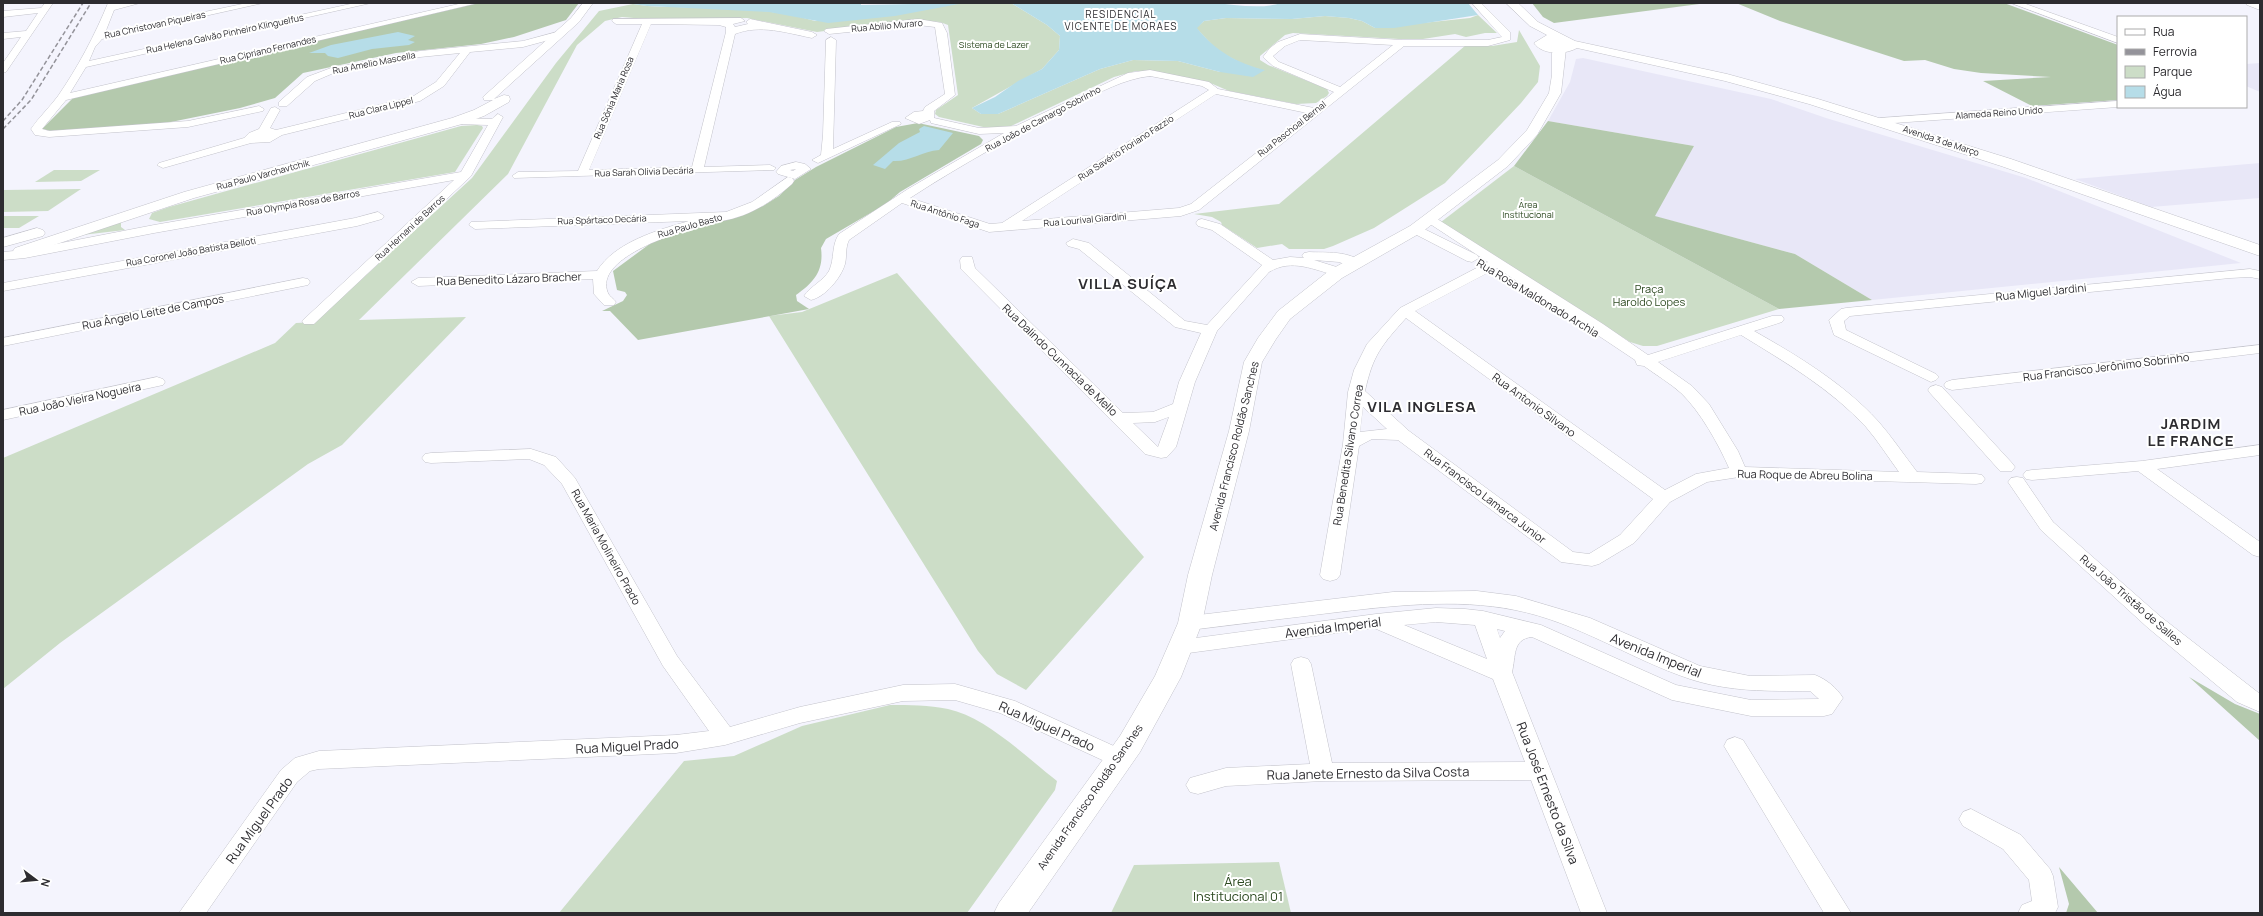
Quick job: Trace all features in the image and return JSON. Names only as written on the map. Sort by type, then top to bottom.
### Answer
[{"type":"main road","name":"Avenida 3 de Março","points":[[1507,5],[1543,45]]},
{"type":"main road","name":"Avenida 3 de Março","points":[[1507,5],[1565,49],[1615,55],[1747,83],[1880,121],[2020,167],[2260,251]]},
{"type":"main road","points":[[1543,45],[1541,41],[1546,39],[1565,49]]},
{"type":"street","points":[[136,3],[111,6],[99,37],[91,46],[82,65],[62,98],[36,129],[39,133],[49,134],[169,127],[259,109],[262,111],[279,107]]},
{"type":"street","name":"Rua Christovan Piqueiras","points":[[99,37],[259,3]]},
{"type":"street","name":"Rua Helena Galvão Pinheiro Klinguelfus","points":[[82,65],[367,3]]},
{"type":"street","name":"Rua Cipriano Fernandes","points":[[62,98],[474,3]]},
{"type":"street","name":"Rua Paulo Varchavtchik","points":[[573,22],[588,3]]},
{"type":"street","name":"Rua Paulo Varchavtchik","points":[[9,251],[41,244],[137,211],[457,121],[496,104],[524,65],[548,40],[586,14],[595,3]]},
{"type":"street","points":[[1341,91],[1276,64],[1268,58],[1270,54],[1285,42],[1300,37],[1402,43],[1488,43],[1507,38],[1507,34],[1476,3]]},
{"type":"street","points":[[2015,3],[2117,40]]},
{"type":"street","points":[[2250,3],[2260,7]]},
{"type":"street","points":[[3,14],[47,6]]},
{"type":"street","points":[[3,70],[47,6]]},
{"type":"street","name":"Rua Abilio Muraro","points":[[616,21],[745,23],[812,35],[829,35],[918,22],[939,25],[942,33],[950,91],[947,98],[929,109],[922,118],[896,124],[792,171]]},
{"type":"street","name":"Rua Amelio Mascella","points":[[471,49],[529,39],[573,22]]},
{"type":"street","name":"Rua Sônia Maria Rosa","points":[[582,174],[648,22]]},
{"type":"street","name":"Rua Abilio Muraro","points":[[720,22],[731,29]]},
{"type":"street","points":[[697,170],[731,29],[745,23]]},
{"type":"street","points":[[3,36],[28,33]]},
{"type":"street","points":[[821,158],[829,135],[829,35]]},
{"type":"street","name":"Rua Amelio Mascella","points":[[263,132],[279,107],[311,79],[334,70],[392,58],[548,40]]},
{"type":"street","name":"Rua Paschoal Bernal","points":[[1181,212],[1195,207],[1402,43]]},
{"type":"street","points":[[1543,45],[1565,49]]},
{"type":"street","name":"Rua Clara Lippel","points":[[276,133],[416,99],[440,84],[471,49]]},
{"type":"street","name":"Avenida Francisco Roldão Sanches","points":[[1010,913],[1130,744],[1168,677],[1190,623],[1200,575],[1239,431],[1253,362],[1284,315],[1347,268],[1424,224],[1503,163],[1532,132],[1555,93],[1565,49]]},
{"type":"street","name":"Rua João de Camargo Sobrinho","points":[[811,296],[834,273],[839,260],[839,244],[844,237],[901,199],[1021,128],[1093,91],[1131,75],[1150,73],[1191,81],[1210,86],[1214,91],[1315,111]]},
{"type":"street","name":"Rua Savério Floriano Fazzio","points":[[1005,227],[1214,91]]},
{"type":"street","name":"Rua Paulo Varchavtchik","points":[[9,251],[195,185],[414,127],[457,113],[496,104]]},
{"type":"street","name":"Rua Hernani de Barros","points":[[309,321],[467,174],[496,104]]},
{"type":"street","name":"Alameda Reino Unido","points":[[1880,121],[2117,104]]},
{"type":"street","points":[[922,118],[979,131],[1003,131],[1021,128]]},
{"type":"street","points":[[979,131],[989,138],[988,147]]},
{"type":"street","points":[[250,140],[252,136],[263,132],[276,133]]},
{"type":"street","points":[[163,165],[250,140],[266,140],[274,137],[276,133]]},
{"type":"street","points":[[829,135],[864,138]]},
{"type":"street","name":"Rua Sarah Olívia Decária","points":[[518,176],[770,168],[792,171]]},
{"type":"street","name":"Rua Paulo Basto","points":[[601,275],[609,264],[662,233],[729,216],[761,203],[792,171]]},
{"type":"street","name":"Rua Olympia Rosa de Barros","points":[[9,251],[25,254],[154,229],[467,174]]},
{"type":"street","name":"Rua Antônio Faga","points":[[901,199],[989,228]]},
{"type":"street","points":[[1038,206],[1037,211],[1041,215],[1057,222]]},
{"type":"street","points":[[137,211],[132,218],[135,223],[142,227],[154,229]]},
{"type":"street","name":"Rua Lourival Giardini","points":[[989,228],[1181,212]]},
{"type":"street","name":"Rua Coronel João Batista Belloti","points":[[3,287],[349,224],[378,216]]},
{"type":"street","name":"Rua Spártaco Decária","points":[[475,225],[729,216]]},
{"type":"street","points":[[650,218],[662,233]]},
{"type":"street","points":[[1202,223],[1216,227],[1267,262],[1305,261],[1347,268]]},
{"type":"street","name":"Rua Rosa Maldonado Archia","points":[[1424,224],[1493,264],[1650,364],[1686,389],[1703,407],[1715,429],[1730,451],[1739,472]]},
{"type":"street","name":"Rua Olympia Rosa de Barros","points":[[41,244],[140,232]]},
{"type":"street","points":[[1073,243],[1084,246],[1180,324],[1210,330]]},
{"type":"street","points":[[1120,418],[1155,417],[1179,407],[1199,351],[1210,330],[1267,262],[1328,256],[1341,258],[1347,268]]},
{"type":"street","name":"Rua Dalindo Cunnacia de Mello","points":[[967,260],[968,270],[1152,450],[1161,453],[1168,447],[1179,407]]},
{"type":"street","name":"Rua Benedita Silvano Correa","points":[[1330,575],[1351,444],[1356,392],[1362,370],[1374,344],[1405,311],[1493,264]]},
{"type":"street","name":"Rua Miguel Jardini","points":[[1836,320],[1846,312],[2255,274]]},
{"type":"street","points":[[601,275],[601,294],[610,302]]},
{"type":"street","name":"Rua Benedito Lázaro Bracher","points":[[418,282],[601,275]]},
{"type":"street","name":"Rua Ângelo Leite de Campos","points":[[3,342],[303,282]]},
{"type":"street","name":"Rua Antonio Silvano","points":[[1405,311],[1664,498]]},
{"type":"street","points":[[1650,364],[1742,330],[1777,319]]},
{"type":"street","name":"Rua João Tristão de Salles","points":[[1836,320],[1839,332],[1933,384],[2018,475],[2047,526],[2154,622],[2245,696],[2260,704]]},
{"type":"street","points":[[1742,330],[1804,366],[1839,394],[1868,420],[1912,478]]},
{"type":"street","name":"Rua Francisco Jerônimo Sobrinho","points":[[1933,384],[1950,391],[1952,385],[2260,350]]},
{"type":"street","name":"Rua João Vieira Nogueira","points":[[3,415],[157,382]]},
{"type":"street","name":"Rua Francisco Lamarca Junior","points":[[1356,392],[1403,435],[1568,558]]},
{"type":"street","points":[[1351,444],[1359,438],[1371,434],[1403,435]]},
{"type":"street","points":[[2018,475],[2142,466],[2260,450]]},
{"type":"street","name":"Rua Maria Molineiro Prado","points":[[431,458],[531,454],[550,461],[569,482],[670,660],[725,737]]},
{"type":"street","points":[[2142,466],[2260,552]]},
{"type":"street","name":"Rua Roque de Abreu Bolina","points":[[1568,558],[1592,560],[1627,539],[1664,498],[1702,478],[1739,472],[1976,479]]},
{"type":"street","name":"Avenida Imperial","points":[[1181,647],[1376,621],[1436,615],[1483,618],[1534,630],[1672,692],[1751,708],[1824,708],[1832,698],[1815,683],[1750,684],[1723,680],[1696,673],[1650,654],[1583,623],[1516,603],[1477,598],[1394,599],[1190,623]]},
{"type":"street","name":"Rua José Ernesto da Silva","points":[[1483,618],[1502,674],[1594,913]]},
{"type":"street","points":[[1376,621],[1502,674]]},
{"type":"street","name":"Rua José Ernesto da Silva","points":[[1502,674],[1504,652],[1511,639],[1517,632],[1534,630]]},
{"type":"street","points":[[1650,654],[1672,692]]},
{"type":"street","points":[[1301,664],[1323,772]]},
{"type":"street","name":"Rua Miguel Prado","points":[[192,913],[289,776],[304,764],[319,760],[676,744],[725,737],[800,715],[903,693],[955,692],[1008,707],[1119,758]]},
{"type":"street","points":[[1735,746],[1838,913]]},
{"type":"street","name":"Rua Janete Ernesto da Silva Costa","points":[[1198,785],[1226,777],[1323,772],[1539,771]]},
{"type":"street","points":[[1971,819],[2012,842],[2041,876],[2038,910]]},
{"type":"shaded area","points":[[1583,58],[1771,99],[1826,118],[2026,178],[2241,263],[1872,300],[1795,254],[1654,216],[1694,146],[1548,121],[1570,82],[1576,59]]},
{"type":"shaded area","points":[[2260,63],[2260,92],[2247,86],[2247,64]]},
{"type":"shaded area","points":[[2260,163],[2260,198],[2151,207],[2075,179]]},
{"type":"green space","points":[[479,3],[579,3],[566,20],[514,37],[481,44],[396,53],[303,73],[275,98],[240,108],[166,123],[51,131],[42,129],[74,97]]},
{"type":"green space","name":"Sistema de Lazer","points":[[964,3],[1011,3],[1047,25],[1060,36],[1059,50],[1042,69],[972,108],[981,114],[998,114],[1100,69],[1133,60],[1178,61],[1220,72],[1264,71],[1243,64],[1218,51],[1196,28],[1204,21],[1226,18],[1292,19],[1325,16],[1349,18],[1362,21],[1375,28],[1470,18],[1478,15],[1497,33],[1485,33],[1466,37],[1455,34],[1423,39],[1399,39],[1293,33],[1285,35],[1260,56],[1260,60],[1268,65],[1327,89],[1329,93],[1327,96],[1316,103],[1296,104],[1229,91],[1208,82],[1149,71],[1136,71],[1114,77],[1009,127],[992,129],[939,117],[935,114],[936,110],[958,95],[948,25],[940,22],[910,20],[817,32],[747,18],[657,20],[622,17],[605,21],[577,45],[508,174],[359,320],[466,317],[342,445],[308,464],[60,643],[3,689],[3,458],[275,343],[296,323],[315,322],[472,178],[556,63],[599,11],[633,4],[647,6],[753,10],[774,12],[815,21]]},
{"type":"green space","points":[[1532,3],[1707,3],[1554,23],[1543,17]]},
{"type":"green space","points":[[1736,3],[2004,3],[2117,45],[2117,100],[2032,106],[1983,81],[2051,77],[1981,73],[1954,69],[1925,60],[1904,61],[1780,21]]},
{"type":"green space","points":[[1519,30],[1540,66],[1538,82],[1521,103],[1445,183],[1374,228],[1324,249],[1289,249],[1282,244],[1257,248],[1212,217],[1194,214],[1279,204],[1466,45],[1492,46],[1517,42]]},
{"type":"green space","points":[[1548,121],[1694,146],[1655,216],[1795,254],[1872,300],[1779,309],[1514,166]]},
{"type":"green space","points":[[918,123],[979,136],[983,140],[981,144],[900,192],[886,204],[826,239],[821,248],[822,256],[819,270],[813,280],[796,295],[797,301],[809,309],[638,340],[610,311],[602,311],[623,301],[627,295],[625,292],[617,290],[613,271],[651,243],[695,226],[744,214],[763,206],[779,196],[795,180],[816,167],[896,127]]},
{"type":"green space","points":[[461,126],[482,126],[483,128],[455,172],[160,222],[149,219],[152,213],[169,207]]},
{"type":"green space","name":"Praça Haroldo Lopes","points":[[1514,166],[1779,309],[1657,346],[1643,346],[1630,342],[1441,222]]},
{"type":"green space","points":[[54,170],[100,170],[81,181],[35,182]]},
{"type":"green space","points":[[81,189],[48,211],[3,212],[3,190]]},
{"type":"green space","points":[[3,216],[39,216],[19,228],[3,228]]},
{"type":"green space","points":[[121,220],[121,227],[125,230],[82,235]]},
{"type":"green space","points":[[897,273],[1144,557],[1026,690],[997,674],[978,651],[769,316],[802,312]]},
{"type":"green space","points":[[2189,677],[2235,704],[2260,714],[2260,741]]},
{"type":"green space","points":[[890,705],[934,707],[962,713],[977,720],[1005,739],[1057,781],[1055,790],[967,913],[559,913],[684,761],[734,756],[802,726]]},
{"type":"green space","name":"Área Institucional 01","points":[[1279,862],[1291,913],[1111,913],[1134,865]]},
{"type":"green space","points":[[2059,867],[2098,913],[2066,913],[2069,904]]},
{"type":"water","points":[[626,3],[861,3],[861,5],[964,3],[895,16],[828,23],[769,12],[647,6]]},
{"type":"water","points":[[1011,3],[1212,3],[1264,6],[1281,3],[1468,3],[1478,15],[1394,28],[1375,28],[1362,21],[1349,18],[1325,16],[1292,19],[1226,18],[1204,21],[1197,28],[1219,50],[1245,64],[1265,70],[1253,77],[1220,72],[1178,61],[1133,60],[1100,69],[998,114],[981,114],[972,108],[995,97],[1018,81],[1042,69],[1059,50],[1060,36],[1047,25]]},
{"type":"water","points":[[398,32],[415,36],[408,40],[415,42],[409,45],[372,49],[338,58],[328,56],[325,53],[309,53],[331,45]]},
{"type":"water","points":[[924,126],[953,133],[939,150],[927,152],[905,160],[893,161],[885,169],[873,165],[899,143],[920,132],[919,129]]},
{"type":"railway","points":[[3,121],[22,100],[83,3]]},
{"type":"railway","points":[[3,129],[31,100],[91,3]]},
{"type":"district","name":"RESIDENCIAL VICENTE DE MORAES","points":[[1121,20]]},
{"type":"district","name":"VILLA SUÍÇA","points":[[1128,284]]},
{"type":"district","name":"VILA INGLESA","points":[[1422,407]]},
{"type":"district","name":"JARDIM LE FRANCE","points":[[2191,432]]},
{"type":"park label","name":"Área Institucional","points":[[1528,210]]}]
